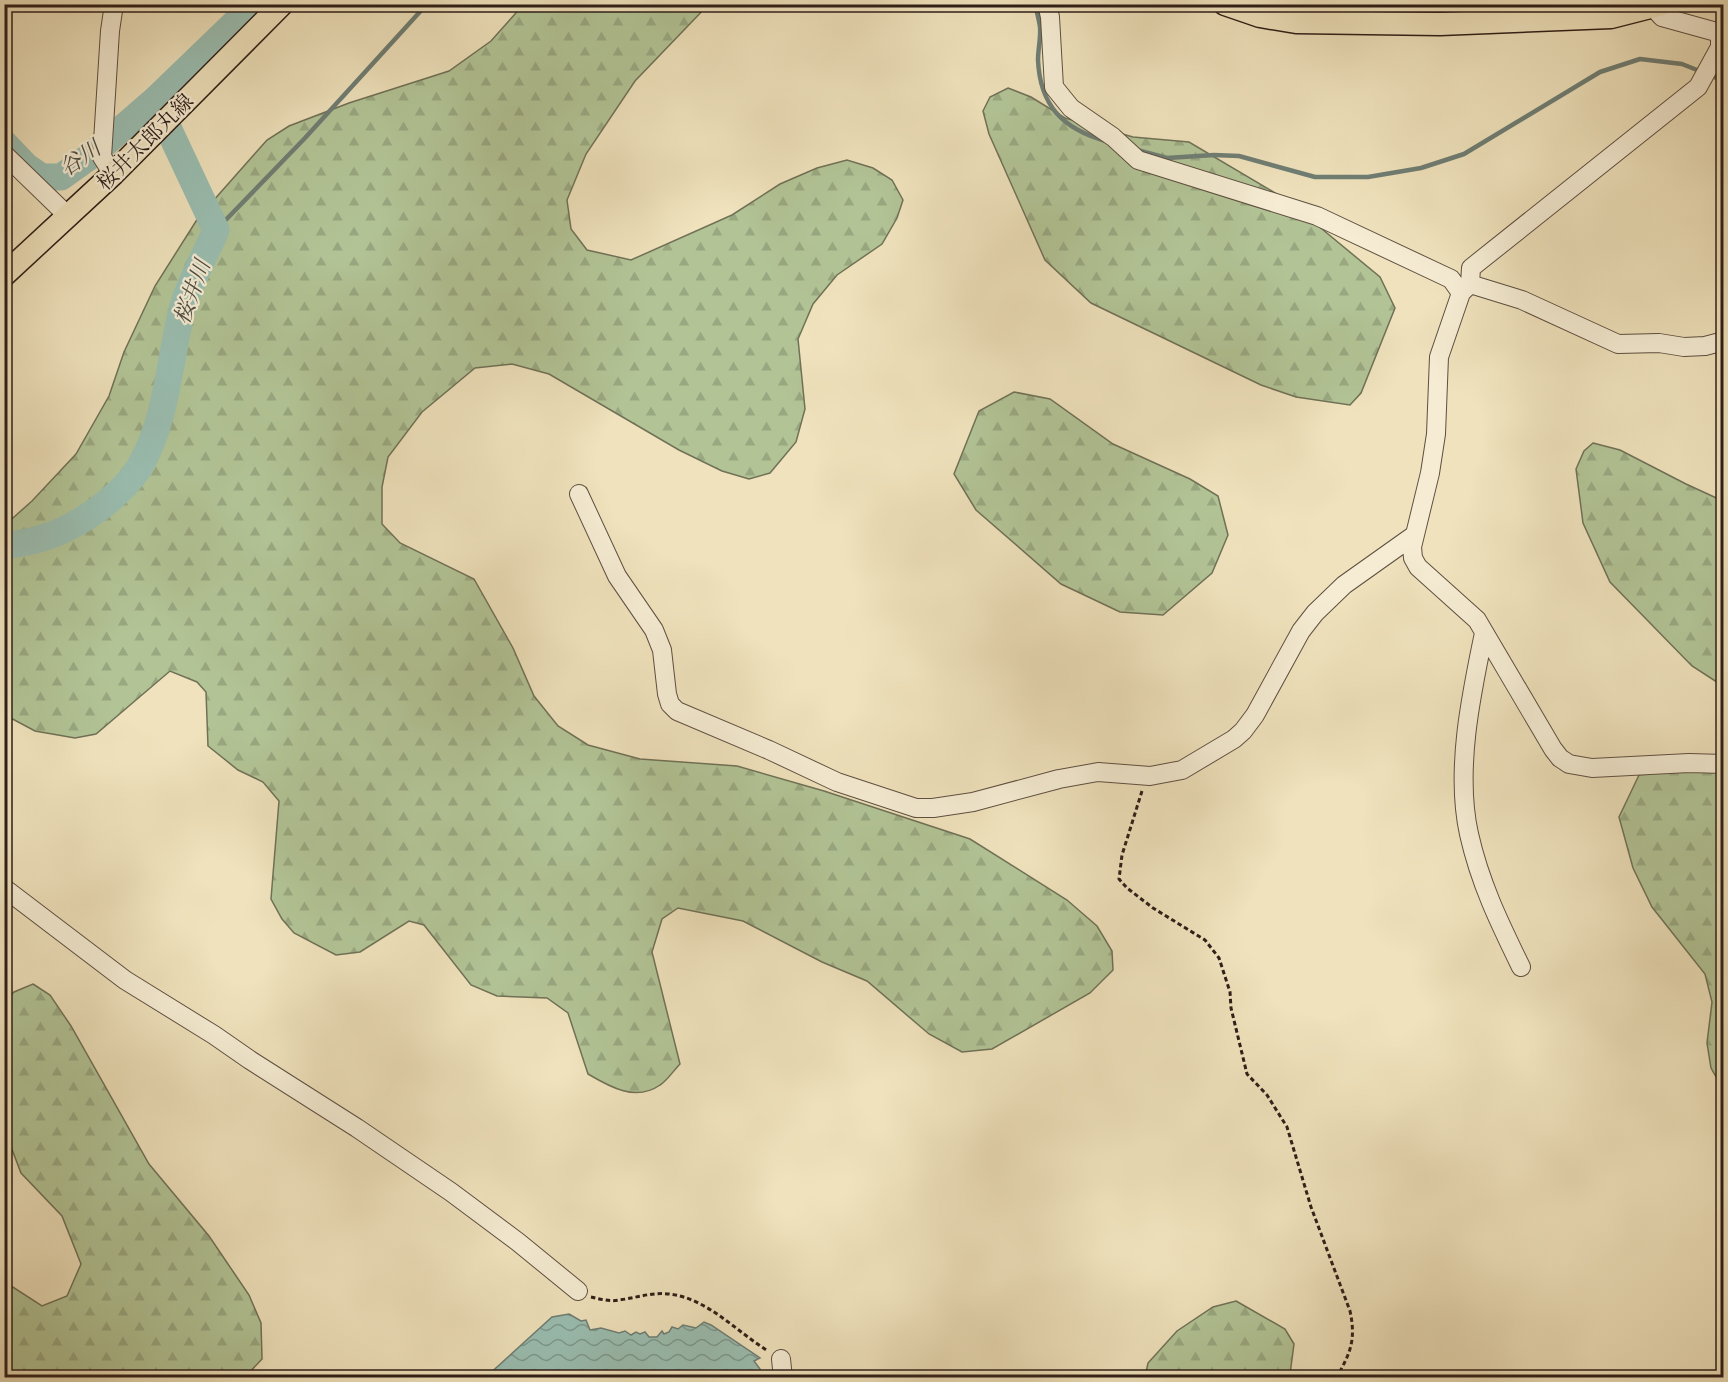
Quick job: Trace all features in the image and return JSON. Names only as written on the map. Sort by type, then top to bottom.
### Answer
[{"type":"main road","name":"桜井太郎丸線","points":[[4,275],[69,217],[108,166],[156,131],[282,4]]},
{"type":"main road","points":[[1225,4],[1260,16],[1296,22],[1440,24],[1611,16],[1657,6]]},
{"type":"street","points":[[108,166],[104,131],[110,31],[114,4]]},
{"type":"street","points":[[1047,4],[1050,17],[1054,87],[1071,108],[1113,137],[1138,160],[1317,216],[1466,288],[1522,300],[1618,344],[1659,343],[1694,346],[1724,341]]},
{"type":"street","points":[[1657,6],[1662,17],[1720,33],[1720,47],[1698,87],[1471,268],[1466,288],[1439,357],[1436,434],[1430,473],[1412,547],[1413,558],[1418,567],[1477,620],[1553,749],[1569,765],[1592,768],[1689,763],[1724,764]]},
{"type":"street","points":[[4,154],[69,217]]},
{"type":"street","points":[[579,494],[617,576],[654,630],[662,650],[666,694],[670,704],[677,711],[694,720],[720,728],[837,782],[916,808],[973,802],[1059,779],[1098,772],[1150,776],[1182,770],[1234,739],[1243,731],[1255,715],[1301,631],[1315,613],[1344,585],[1413,536]]},
{"type":"street","points":[[1484,633],[1465,748],[1464,796],[1468,832],[1490,905],[1521,966]]},
{"type":"street","points":[[4,888],[125,980],[214,1035],[452,1192],[578,1291]]},
{"type":"path","points":[[1150,776],[1141,792],[1132,818],[1122,855],[1119,879],[1153,908],[1205,940],[1219,958],[1230,992],[1231,1008],[1247,1074],[1267,1095],[1287,1127],[1311,1207],[1350,1311],[1354,1329],[1352,1347],[1336,1377]]},
{"type":"path","points":[[578,1291],[591,1297],[618,1301],[647,1293],[670,1294],[689,1299],[715,1314],[782,1368]]},
{"type":"green space","points":[[523,5],[708,5],[635,81],[586,154],[567,200],[571,229],[587,250],[631,260],[732,215],[780,184],[817,168],[847,160],[873,168],[892,180],[903,200],[897,218],[882,244],[837,275],[813,304],[798,339],[805,409],[796,442],[770,473],[749,479],[722,471],[679,450],[549,374],[512,364],[475,368],[422,412],[388,457],[382,487],[382,524],[400,543],[474,579],[513,648],[534,696],[558,726],[588,745],[640,759],[737,766],[824,791],[970,839],[1067,900],[1097,926],[1112,951],[1113,970],[1090,993],[992,1049],[962,1052],[929,1034],[867,981],[822,962],[743,921],[678,908],[662,919],[652,952],[680,1064],[665,1081],[651,1090],[632,1092],[614,1088],[588,1074],[568,1013],[547,998],[497,996],[471,985],[424,925],[409,921],[360,952],[336,955],[294,933],[282,919],[271,899],[279,801],[263,782],[238,770],[208,746],[206,692],[197,682],[170,671],[96,734],[75,738],[35,731],[5,715],[5,525],[32,501],[76,454],[109,396],[124,352],[155,286],[198,218],[267,140],[289,126],[349,103],[449,71],[491,41]]},
{"type":"green space","points":[[1008,88],[1031,97],[1065,118],[1133,137],[1189,142],[1287,200],[1380,277],[1395,308],[1361,393],[1350,405],[1296,397],[1261,385],[1091,303],[1045,260],[989,134],[983,111],[990,97]]},
{"type":"green space","points":[[1014,392],[1050,399],[1113,444],[1190,479],[1218,496],[1228,535],[1212,573],[1163,615],[1120,612],[1061,584],[976,510],[954,474],[979,411]]},
{"type":"green space","points":[[1593,443],[1620,450],[1723,501],[1723,686],[1692,666],[1610,582],[1583,523],[1576,469],[1584,451]]},
{"type":"green space","points":[[1723,761],[1723,1089],[1711,1068],[1707,1043],[1712,1002],[1705,974],[1652,907],[1633,868],[1619,817],[1639,775],[1678,762]]},
{"type":"green space","points":[[33,984],[50,995],[71,1026],[149,1164],[209,1236],[249,1295],[261,1323],[262,1359],[245,1377],[5,1377],[5,1282],[42,1306],[67,1296],[81,1264],[62,1216],[21,1173],[5,1131],[5,1001],[14,992]]},
{"type":"green space","points":[[1236,1301],[1285,1329],[1294,1344],[1288,1377],[1145,1377],[1148,1363],[1177,1331],[1213,1307]]},
{"type":"water","points":[[569,1314],[581,1321],[586,1320],[590,1330],[601,1328],[619,1333],[625,1331],[631,1335],[636,1332],[640,1334],[645,1332],[649,1337],[657,1337],[662,1331],[664,1334],[669,1332],[672,1327],[678,1329],[683,1325],[696,1328],[704,1322],[760,1358],[754,1361],[760,1369],[760,1377],[486,1377],[552,1317]]},
{"type":"waterway","name":"谷川","points":[[4,143],[26,166],[42,177],[61,177],[89,157],[155,100],[238,20],[250,4]]},
{"type":"waterway","points":[[216,230],[305,138],[427,4]]},
{"type":"waterway","points":[[1035,4],[1040,27],[1038,60],[1040,76],[1049,103],[1066,122],[1078,130],[1106,141]]},
{"type":"waterway","points":[[1137,150],[1167,158],[1239,156],[1315,177],[1368,177],[1421,168],[1464,154],[1600,72],[1640,59],[1682,64],[1702,72]]},
{"type":"waterway","points":[[1709,75],[1724,81]]},
{"type":"waterway","name":"桜井川","points":[[4,546],[53,534],[75,524],[109,501],[135,474],[156,431],[185,300],[216,230],[155,100]]}]
